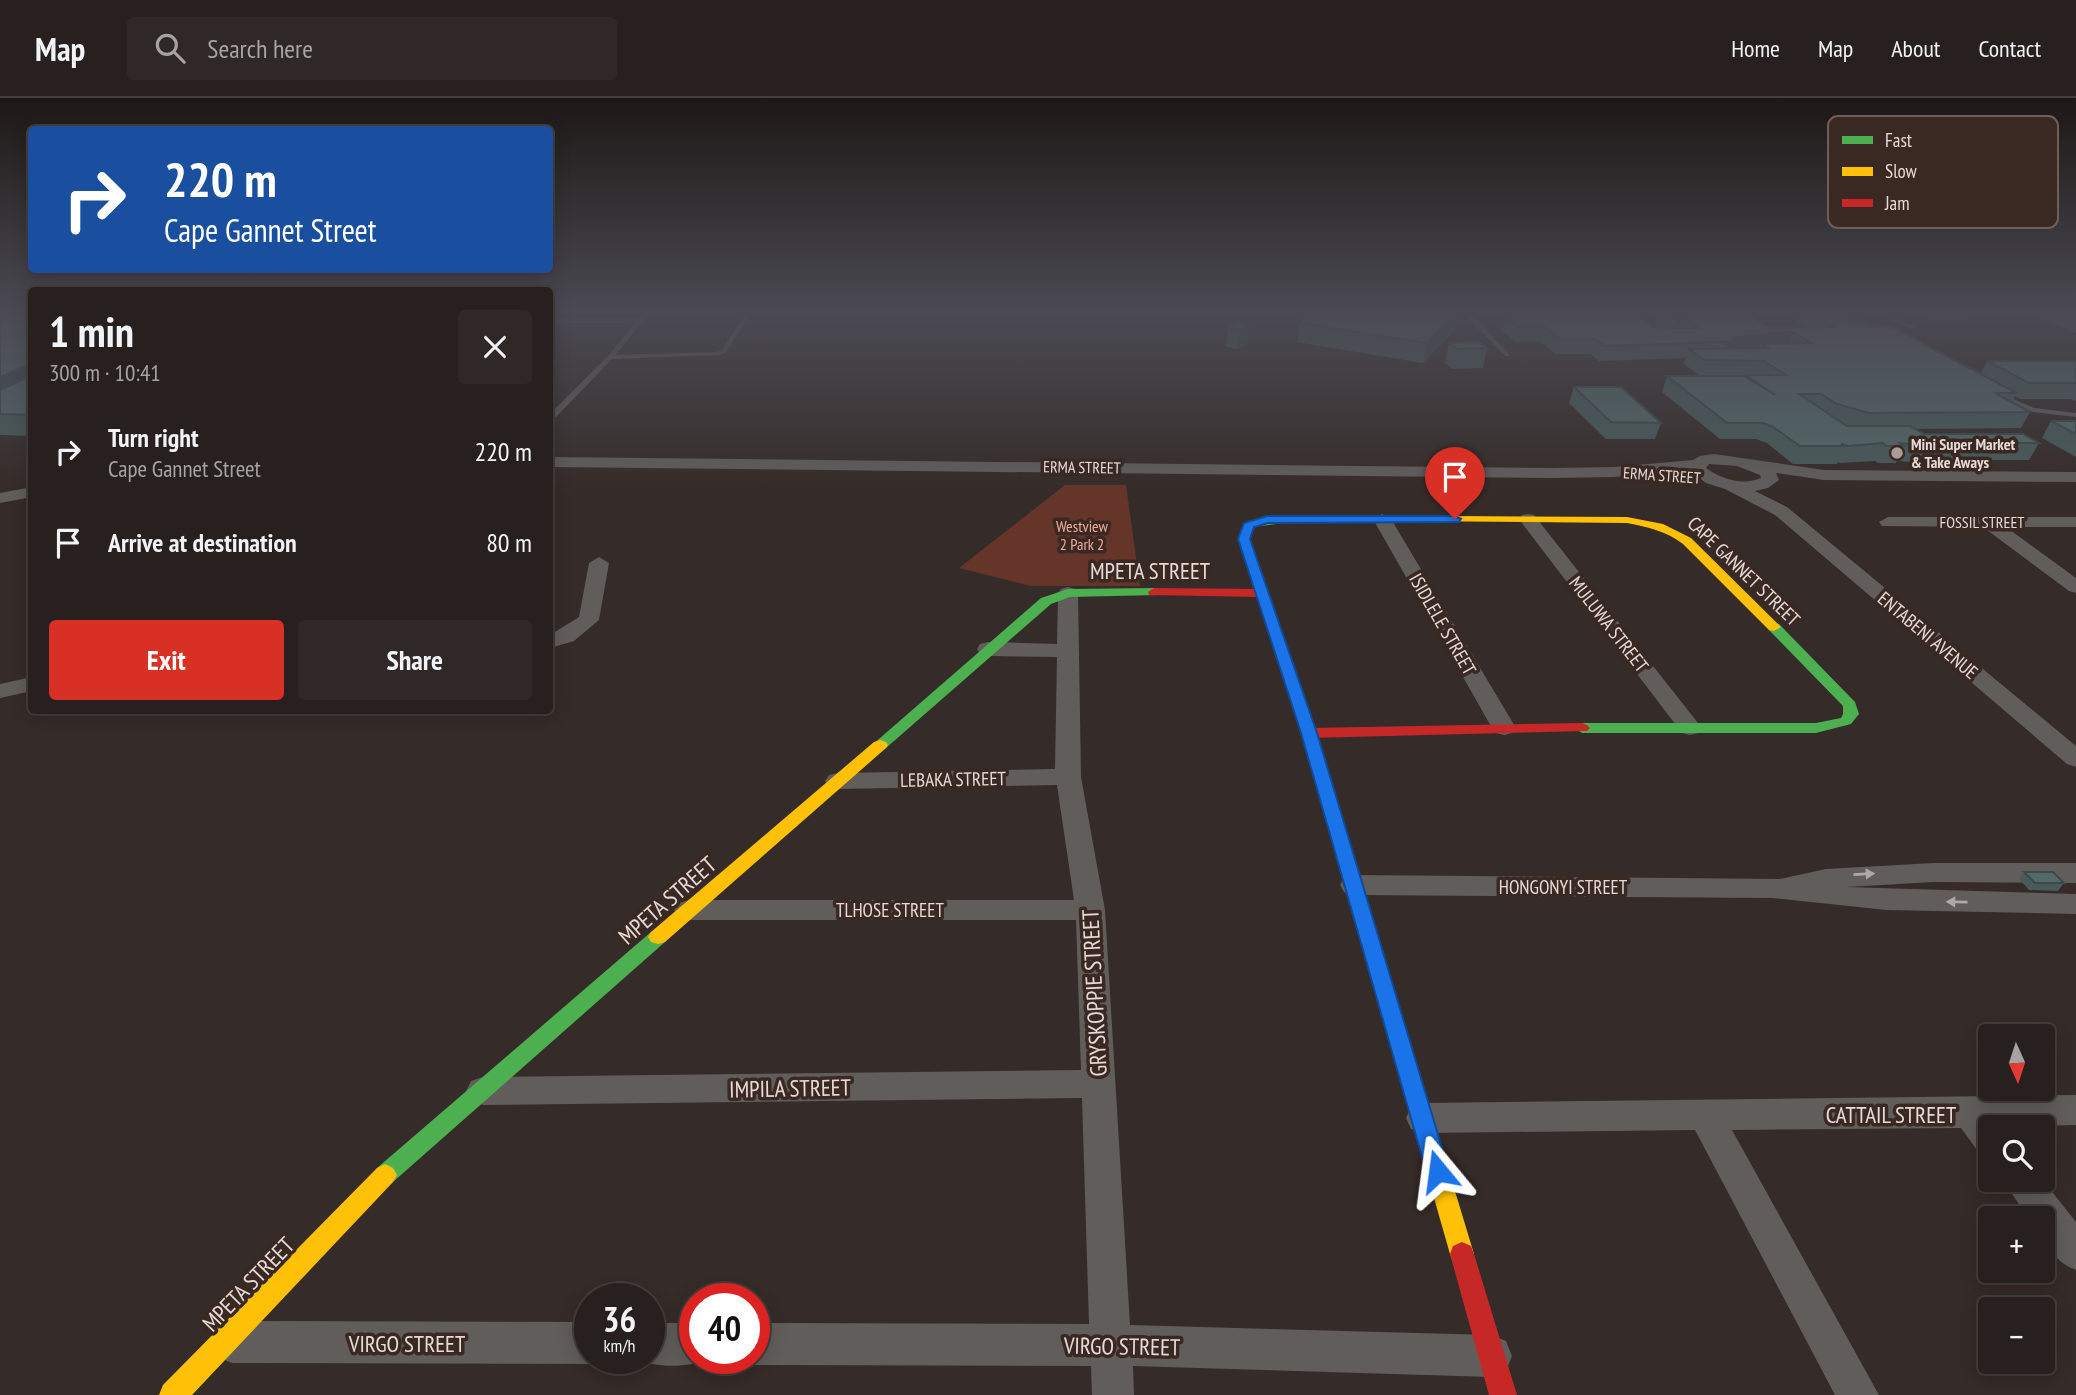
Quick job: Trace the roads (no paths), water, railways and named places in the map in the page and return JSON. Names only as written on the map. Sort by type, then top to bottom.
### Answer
[{"type":"street","name":"ERMA STREET","points":[[1614,472],[1697,465],[1706,459],[1715,458],[1750,464]]},
{"type":"street","name":"ERMA STREET","points":[[553,462],[1614,472],[1747,486],[1768,482]]},
{"type":"street","points":[[1750,464],[1824,475]]},
{"type":"street","points":[[1750,464],[1767,472],[1768,482],[1824,475],[2076,477]]},
{"type":"street","points":[[1697,465],[1702,474],[1719,481]]},
{"type":"street","name":"ENTABENI AVENUE","points":[[1719,481],[1781,511],[2076,759]]},
{"type":"street","name":"ENTABENI AVENUE","points":[[1768,482],[1781,511]]},
{"type":"street","points":[[0,498],[28,493]]},
{"type":"street","name":"CAPE GANNET STREET","points":[[1309,733],[1504,728],[1816,728],[1846,721],[1851,715],[1850,705],[1675,530],[1647,522],[1627,520],[1280,518],[1248,525],[1244,539],[1309,733],[1503,1395]]},
{"type":"street","name":"ISIDLELE STREET","points":[[1382,519],[1504,728]]},
{"type":"street","name":"MULUWA STREET","points":[[1528,519],[1690,728]]},
{"type":"street","name":"FOSSIL STREET","points":[[1888,522],[2076,522]]},
{"type":"street","points":[[1987,522],[2076,587]]},
{"type":"street","points":[[553,641],[573,632],[589,620],[599,563]]},
{"type":"street","name":"MPETA STREET","points":[[173,1395],[391,1169],[1046,601],[1068,593],[1100,591],[1261,593]]},
{"type":"street","name":"GRYSKOPPIE STREET","points":[[1068,593],[1068,778],[1090,910],[1113,1395]]},
{"type":"street","points":[[988,649],[1068,650]]},
{"type":"street","points":[[0,691],[28,685]]},
{"type":"street","name":"LEBAKA STREET","points":[[838,781],[1068,778]]},
{"type":"street","name":"HONGONYI STREET","points":[[1773,888],[1850,875],[1919,872],[2073,876]]},
{"type":"street","points":[[1978,873],[2008,903]]},
{"type":"street","name":"HONGONYI STREET","points":[[1354,886],[1773,888],[1878,901],[2076,904]]},
{"type":"street","name":"TLHOSE STREET","points":[[689,910],[1090,910]]},
{"type":"street","name":"IMPILA STREET","points":[[481,1091],[1099,1084]]},
{"type":"street","name":"CATTAIL STREET","points":[[2046,1115],[2076,1110]]},
{"type":"street","points":[[1706,1115],[1858,1395]]},
{"type":"street","name":"CATTAIL STREET","points":[[1423,1118],[1706,1115],[1978,1126]]},
{"type":"street","points":[[2030,1192],[2076,1252]]},
{"type":"street","name":"VIRGO STREET","points":[[224,1342],[574,1343]]},
{"type":"street","name":"VIRGO STREET","points":[[770,1344],[1111,1345],[1491,1356]]},
{"type":"lane","points":[[553,415],[594,374]]},
{"type":"lane","points":[[1994,394],[2033,410],[2076,415]]},
{"type":"place","name":"Mini Super Market & Take Aways","points":[[1897,453]]},
{"type":"park label","name":"Westview 2 Park 2","points":[[1082,535]]}]
